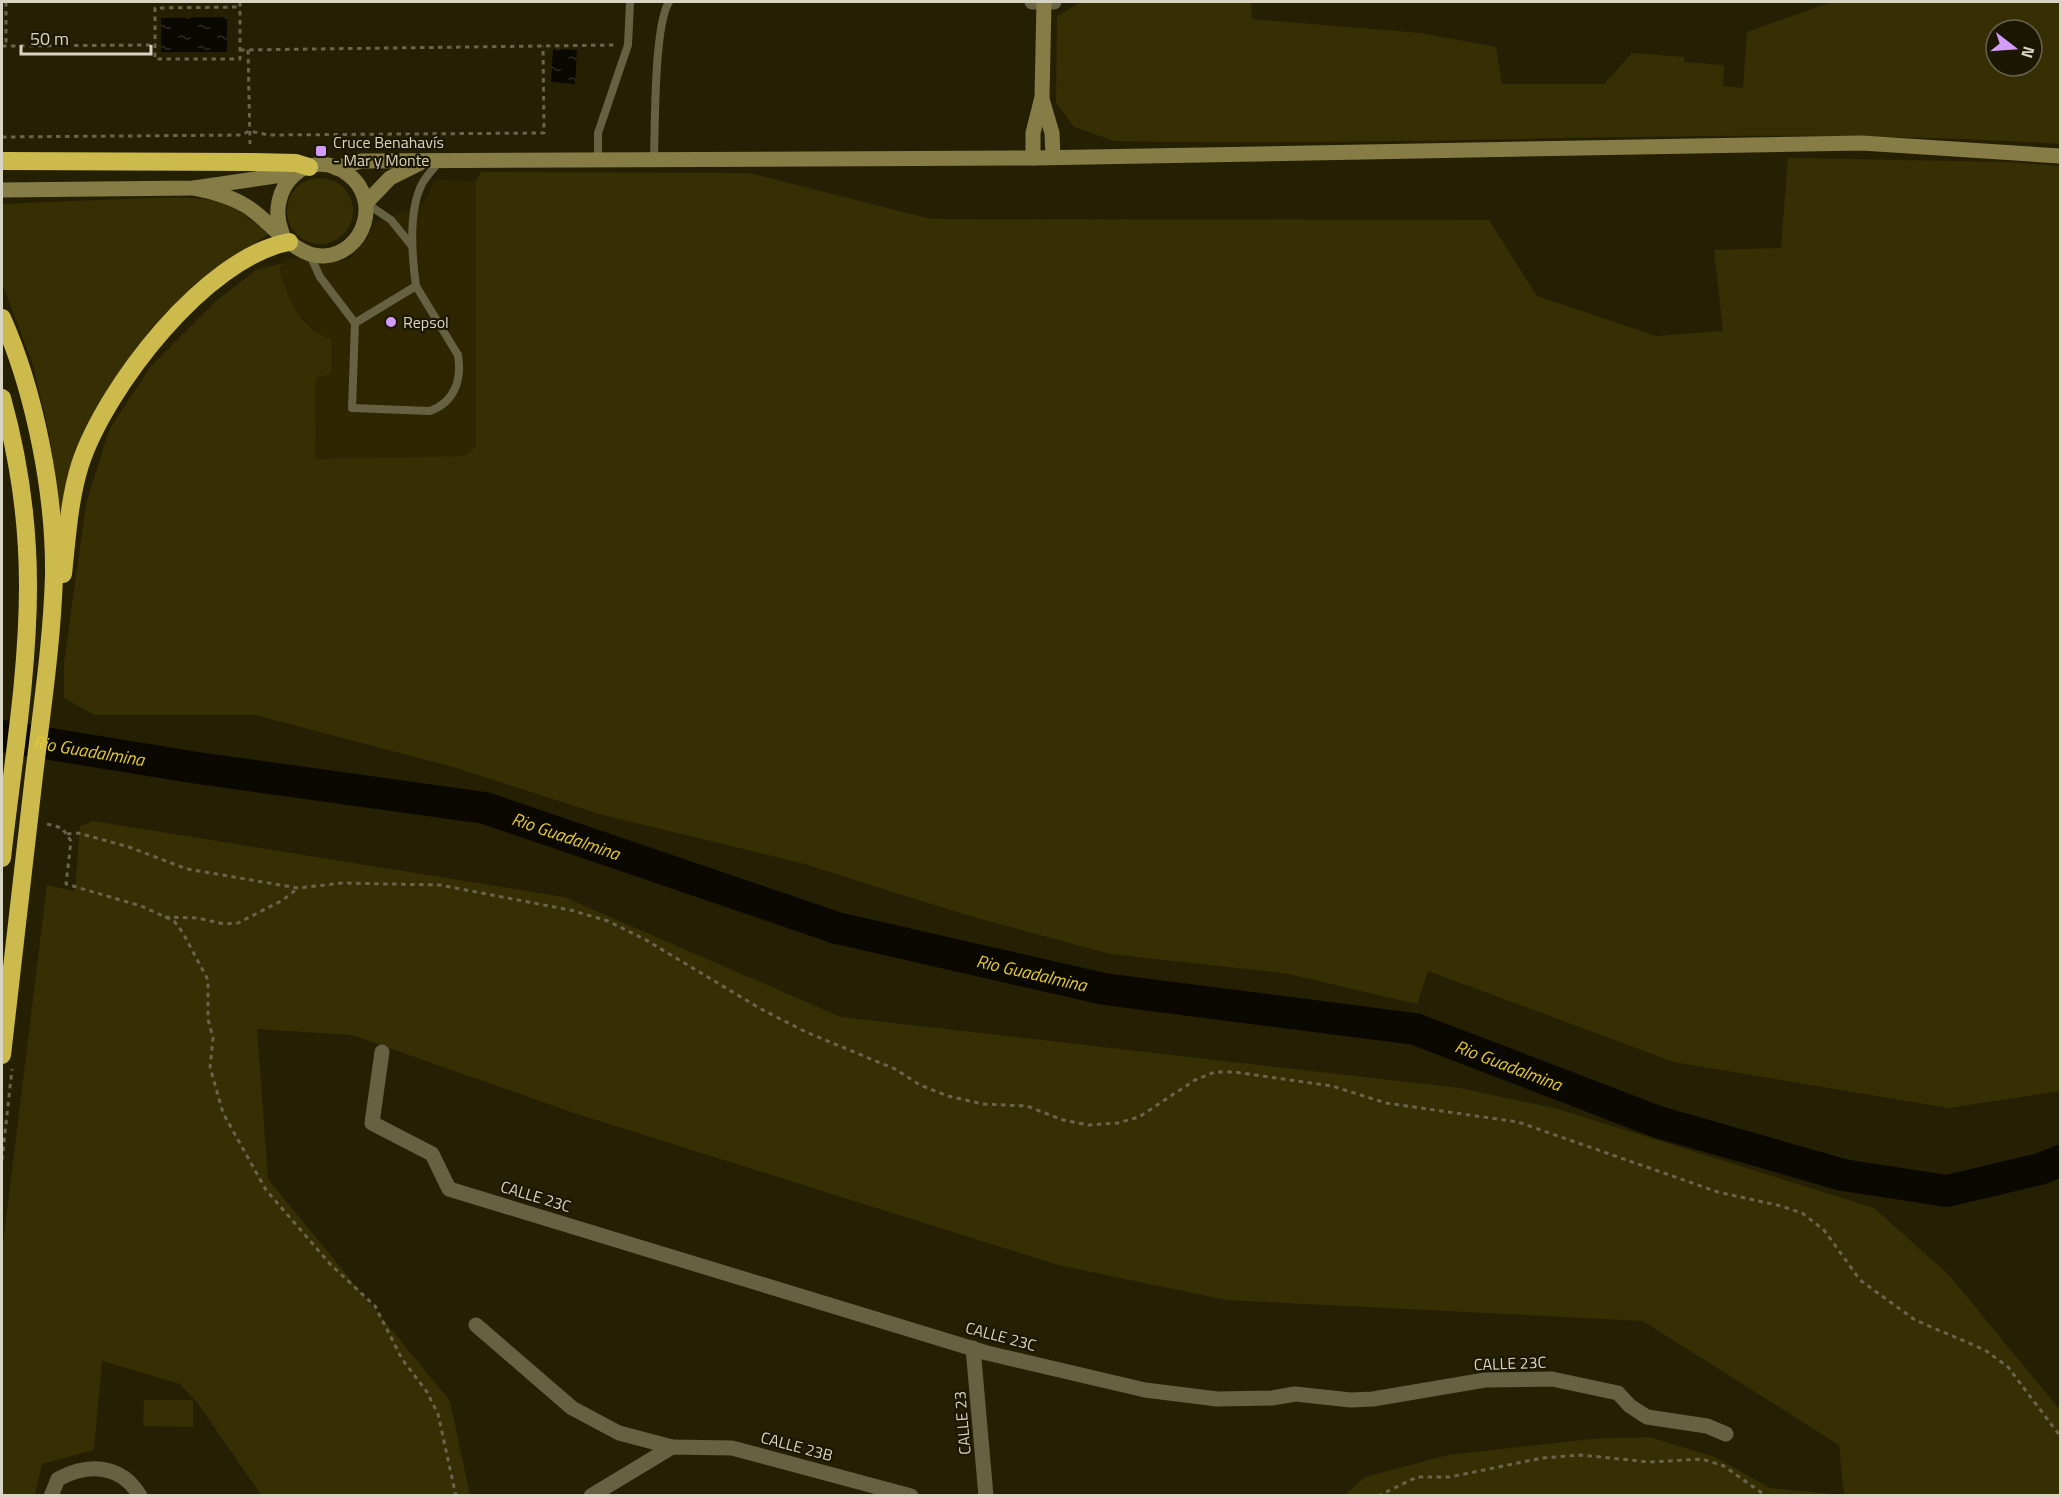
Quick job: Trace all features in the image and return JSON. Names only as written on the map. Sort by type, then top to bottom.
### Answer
[{"type":"highway","points":[[2,161],[296,163],[302,170]]},
{"type":"highway","points":[[48,659],[61,595],[75,487],[80,466],[104,411],[146,350],[209,285],[249,256],[285,238]]},
{"type":"highway","points":[[2,318],[27,387],[45,472],[54,572],[48,659],[2,1055]]},
{"type":"highway","points":[[2,398],[25,511],[28,587],[23,663],[2,858]]},
{"type":"main road","points":[[1033,158],[1033,133],[1042,97],[1043,2]]},
{"type":"main road","points":[[1042,97],[1052,133],[1053,158]]},
{"type":"main road","points":[[2,190],[194,188],[302,170],[336,168],[361,161],[1053,158],[1862,143],[2061,156]]},
{"type":"main road","points":[[366,203],[390,178],[431,162]]},
{"type":"main road","points":[[194,188],[226,196],[244,204],[285,238],[310,255],[335,254],[351,244],[363,229],[366,203],[356,182],[336,168]]},
{"type":"main road","points":[[285,238],[277,222],[277,200],[288,180],[302,170]]},
{"type":"street","name":"CALLE 23C","points":[[382,1052],[372,1123],[432,1154],[448,1188],[973,1348],[1145,1390],[1208,1399],[1272,1398],[1295,1394],[1362,1400],[1485,1380],[1552,1379],[1618,1393],[1630,1406],[1647,1417],[1707,1426],[1726,1434]]},
{"type":"street","name":"CALLE 23B","points":[[476,1325],[572,1408],[618,1433],[672,1448],[732,1448],[911,1496]]},
{"type":"street","name":"CALLE 23","points":[[973,1348],[986,1496]]},
{"type":"street","points":[[591,1496],[672,1448]]},
{"type":"street","points":[[51,1496],[58,1479],[74,1470],[99,1467],[126,1477],[140,1496]]},
{"type":"lane","points":[[598,161],[598,133],[628,45],[630,2]]},
{"type":"lane","points":[[654,161],[663,17],[669,2]]},
{"type":"lane","points":[[310,255],[320,277],[355,323],[352,408],[430,411],[440,407],[455,392],[460,366],[458,355],[416,286],[412,246],[417,198],[431,162]]},
{"type":"lane","points":[[366,203],[391,220],[412,246]]},
{"type":"lane","points":[[355,323],[416,286]]},
{"type":"path","points":[[6,2],[4,46],[155,45]]},
{"type":"path","points":[[240,2],[240,7],[240,59],[155,59],[155,8],[240,7]]},
{"type":"path","points":[[240,50],[628,45]]},
{"type":"path","points":[[2,137],[242,135],[249,131],[269,135],[544,134],[543,46]]},
{"type":"path","points":[[248,50],[249,138]]},
{"type":"path","points":[[47,824],[62,828],[71,841],[66,884],[141,906],[174,921],[183,933],[208,981],[208,1019],[213,1038],[210,1067],[223,1113],[266,1190],[331,1265],[375,1306],[402,1359],[427,1392],[438,1414],[456,1496]]},
{"type":"path","points":[[67,834],[78,833],[129,847],[187,869],[298,888],[342,883],[440,885],[570,910],[608,921],[646,940],[761,1010],[806,1032],[895,1069],[920,1085],[948,1096],[983,1104],[1027,1106],[1063,1120],[1088,1125],[1118,1123],[1139,1117],[1195,1080],[1215,1072],[1234,1072],[1321,1084],[1386,1103],[1518,1122],[1552,1132],[1718,1192],[1781,1206],[1802,1214],[1824,1230],[1860,1280],[1915,1320],[1985,1350],[2008,1366],[2061,1436]]},
{"type":"path","points":[[164,916],[198,918],[224,924],[238,923],[283,900],[298,888]]},
{"type":"path","points":[[1378,1496],[1417,1477],[1450,1477],[1542,1458],[1581,1455],[1649,1462],[1702,1459],[1724,1466],[1766,1496]]},
{"type":"shaded area","points":[[1081,2],[1251,3],[1252,19],[1421,33],[1496,47],[1502,84],[1604,84],[1632,53],[1684,57],[1684,62],[1724,65],[1723,86],[1743,88],[1747,32],[1831,2],[2060,2],[2060,144],[1942,138],[1824,136],[1351,142],[1114,141],[1074,127],[1056,102],[1057,16]]},
{"type":"shaded area","points":[[1788,158],[2010,162],[2060,166],[2060,1091],[1949,1108],[1674,1062],[1428,971],[1417,1004],[1284,973],[1110,954],[963,914],[801,863],[599,814],[457,768],[255,715],[94,715],[64,698],[64,663],[86,504],[109,430],[151,366],[216,301],[256,270],[284,263],[279,268],[296,310],[310,326],[331,340],[331,374],[316,378],[315,459],[466,456],[476,446],[476,181],[481,172],[749,173],[931,219],[1489,220],[1537,296],[1656,336],[1723,331],[1714,250],[1781,248]]},
{"type":"shaded area","points":[[313,178],[327,178],[339,183],[348,192],[353,211],[351,224],[344,235],[327,244],[313,244],[301,239],[292,230],[287,218],[287,204],[292,192],[301,183]]},
{"type":"shaded area","name":"Repsol","points":[[435,179],[476,181],[476,446],[467,456],[315,460],[316,378],[321,335],[292,308],[279,267],[290,258],[334,262],[350,258],[368,237],[375,222],[423,205]]},
{"type":"shaded area","points":[[195,198],[221,202],[269,231],[269,234],[232,258],[130,358],[104,395],[88,425],[61,517],[49,432],[32,362],[2,283],[2,204]]},
{"type":"shaded area","points":[[93,821],[564,897],[841,1017],[1460,1088],[1558,1109],[1874,1208],[1949,1275],[2060,1410],[2060,1495],[1844,1495],[1839,1445],[1643,1321],[1226,1300],[1058,1265],[571,1112],[352,1035],[257,1029],[268,1179],[450,1401],[470,1495],[261,1495],[199,1405],[180,1384],[102,1361],[94,1450],[42,1464],[35,1495],[2,1496],[2,1251],[47,885],[75,891],[80,826]]},
{"type":"shaded area","points":[[144,1400],[193,1400],[193,1427],[143,1426]]},
{"type":"shaded area","points":[[1649,1437],[1715,1457],[1770,1488],[1842,1495],[1345,1495],[1365,1477],[1448,1455],[1592,1439]]},
{"type":"water","points":[[227,17],[227,52],[161,52],[161,18]]},
{"type":"water","points":[[553,49],[577,50],[575,84],[551,82]]},
{"type":"waterway","name":"Rio Guadalmina","points":[[2,736],[191,767],[485,808],[837,928],[1104,989],[1415,1029],[1658,1122],[1843,1175],[1947,1191],[2040,1169],[2060,1161]]},
{"type":"place","name":"Cruce Benahavís - Mar y Monte","points":[[321,151]]},
{"type":"place","name":"Repsol","points":[[391,322]]}]
